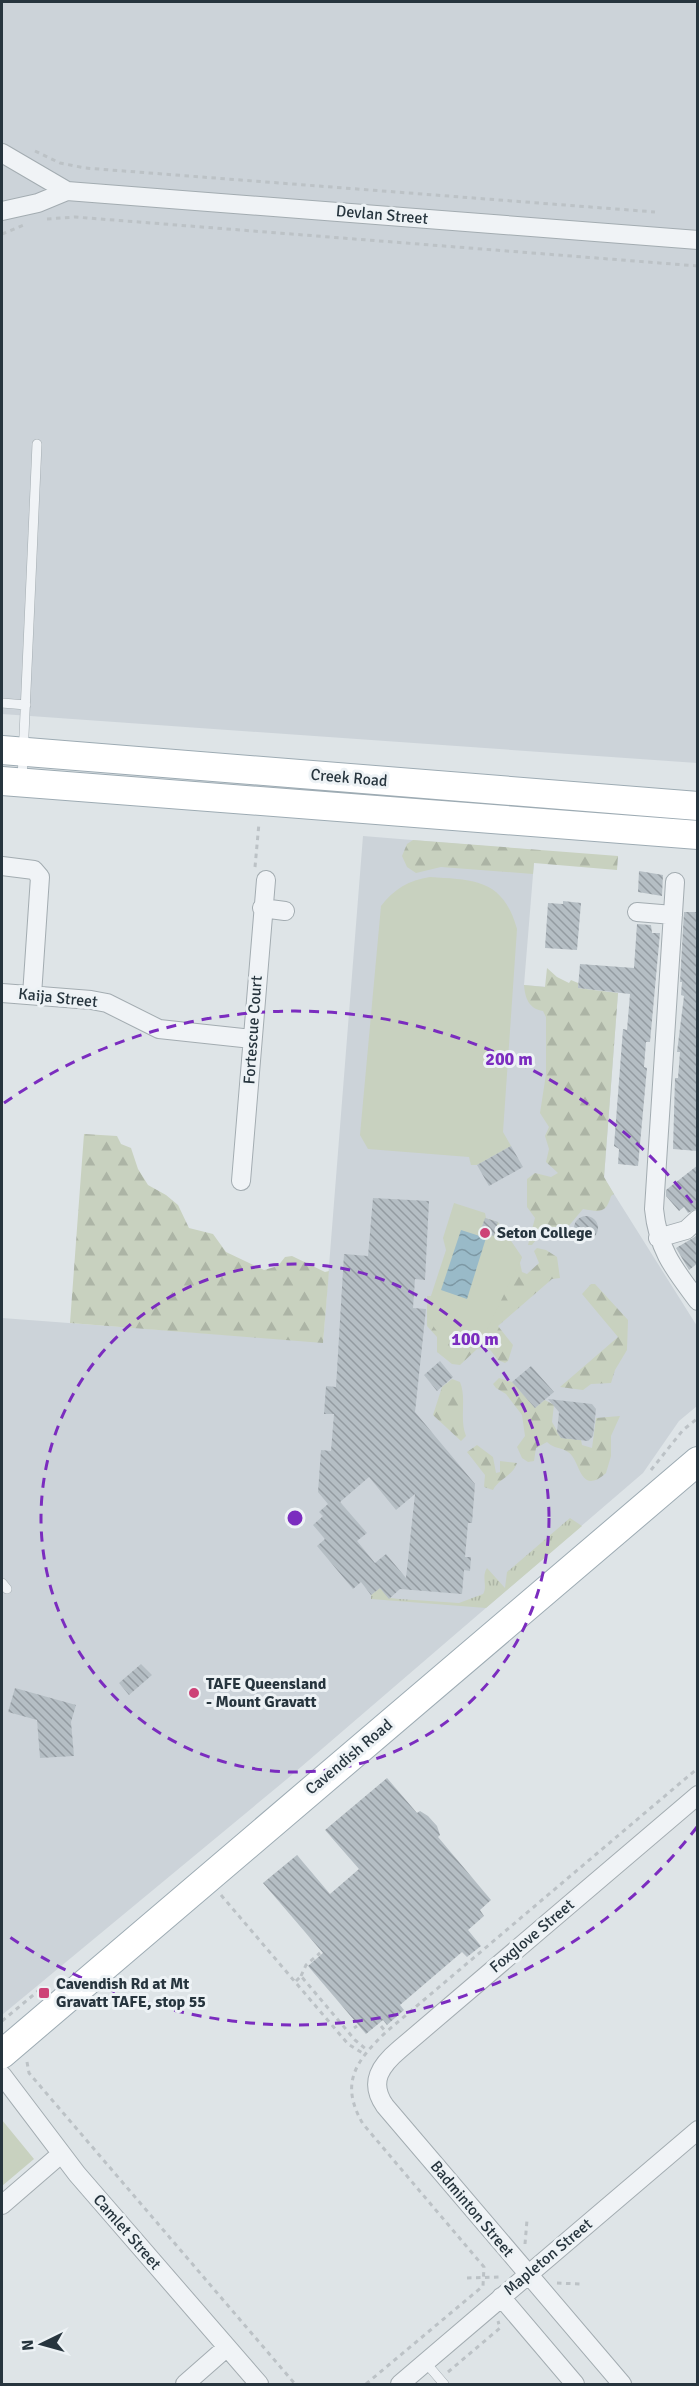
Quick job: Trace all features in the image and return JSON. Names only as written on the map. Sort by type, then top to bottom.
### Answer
[{"type":"main road","name":"Creek Road","points":[[13,751],[698,806]]},
{"type":"main road","name":"Creek Road","points":[[12,782],[698,835]]},
{"type":"main road","name":"Cavendish Road","points":[[14,2057],[698,1461]]},
{"type":"street","name":"Devlan Street","points":[[2,153],[67,190],[698,240]]},
{"type":"street","name":"Devlan Street","points":[[2,211],[38,203],[67,190]]},
{"type":"street","points":[[2,866],[34,870],[40,877],[32,995]]},
{"type":"street","name":"Fortescue Court","points":[[242,1181],[266,880]]},
{"type":"street","points":[[675,882],[654,1192],[658,1238],[667,1260],[698,1301]]},
{"type":"street","points":[[262,908],[285,911]]},
{"type":"street","points":[[637,912],[673,915]]},
{"type":"street","name":"Kaija Street","points":[[2,993],[107,1004],[159,1029],[252,1039]]},
{"type":"street","points":[[658,1238],[686,1230],[698,1220]]},
{"type":"street","name":"Foxglove Street","points":[[376,2085],[383,2063],[698,1795]]},
{"type":"street","name":"Camlet Street","points":[[2,2075],[61,2154],[259,2385]]},
{"type":"street","name":"Badminton Street","points":[[376,2085],[384,2106],[622,2385]]},
{"type":"street","name":"Mapleton Street","points":[[400,2385],[698,2130]]},
{"type":"street","points":[[2,2205],[61,2154]]},
{"type":"street","points":[[501,2297],[575,2385]]},
{"type":"street","points":[[185,2385],[226,2348]]},
{"type":"lane","points":[[12,782],[13,751],[26,705],[37,444]]},
{"type":"lane","points":[[2,703],[26,705]]},
{"type":"lane","points":[[426,2363],[444,2385]]},
{"type":"path","points":[[33,150],[60,163],[85,168],[655,212]]},
{"type":"path","points":[[46,219],[75,216],[698,266]]},
{"type":"path","points":[[2,234],[27,224]]},
{"type":"path","points":[[259,823],[254,865],[266,880]]},
{"type":"path","points":[[366,2385],[483,2286],[484,2267],[358,2115],[351,2085],[356,2066],[367,2050],[386,2032],[698,1768]]},
{"type":"path","points":[[219,1893],[348,2044],[364,2054]]},
{"type":"path","points":[[295,1982],[306,1965],[320,1953]]},
{"type":"path","points":[[301,1976],[355,2040],[367,2050]]},
{"type":"path","points":[[381,2026],[386,2032]]},
{"type":"path","points":[[14,2057],[295,2385]]},
{"type":"path","points":[[525,2236],[527,2220]]},
{"type":"path","points":[[467,2278],[506,2277]]},
{"type":"path","points":[[565,2283],[580,2284]]},
{"type":"shaded area","points":[[2,2],[697,2],[697,763],[2,714]]},
{"type":"shaded area","points":[[363,836],[535,850],[524,985],[618,993],[604,1178],[697,1326],[697,1406],[679,1421],[643,1473],[287,1779],[2,2015],[2,1318],[323,1342]]},
{"type":"green space","points":[[413,840],[618,856],[617,870],[534,863],[533,874],[441,867],[416,873],[407,867],[402,856],[407,844]]},
{"type":"green space","points":[[430,877],[461,879],[485,885],[504,900],[517,929],[503,1132],[511,1146],[477,1165],[471,1165],[469,1157],[368,1149],[360,1135],[381,906],[402,886]]},
{"type":"green space","points":[[547,968],[557,977],[569,983],[571,980],[578,983],[578,988],[618,993],[604,1177],[614,1194],[604,1209],[598,1211],[583,1209],[567,1228],[560,1230],[547,1226],[532,1245],[528,1245],[535,1218],[527,1207],[527,1179],[535,1173],[551,1177],[558,1173],[546,1162],[549,1149],[545,1136],[549,1127],[540,1113],[546,1074],[546,1017],[543,1011],[531,1005],[525,994],[524,985],[545,987]]},
{"type":"green space","points":[[84,1134],[117,1136],[121,1144],[131,1148],[138,1169],[148,1185],[178,1205],[189,1228],[213,1234],[226,1252],[264,1270],[278,1266],[285,1257],[292,1256],[325,1272],[329,1271],[323,1343],[70,1323]]},
{"type":"green space","points":[[454,1203],[485,1213],[486,1218],[498,1222],[522,1257],[482,1340],[447,1338],[439,1334],[431,1323],[429,1302],[446,1250],[443,1238]]},
{"type":"green space","points":[[537,1248],[546,1250],[557,1257],[560,1278],[552,1279],[498,1326],[513,1345],[508,1361],[505,1363],[498,1360],[488,1347],[477,1349],[460,1365],[452,1364],[437,1352],[437,1337],[427,1326],[427,1296],[431,1296],[429,1302],[522,1257],[520,1263],[522,1272],[527,1274],[539,1263],[534,1251]]},
{"type":"green space","points":[[591,1284],[595,1284],[628,1320],[627,1350],[615,1370],[611,1383],[591,1384],[583,1390],[560,1387],[618,1337],[582,1294]]},
{"type":"green space","points":[[499,1378],[512,1382],[535,1408],[545,1400],[554,1405],[552,1422],[561,1438],[581,1440],[582,1445],[592,1448],[596,1418],[620,1416],[611,1436],[611,1456],[606,1473],[597,1479],[590,1481],[586,1479],[568,1452],[547,1442],[536,1448],[534,1461],[528,1462],[522,1458],[517,1447],[525,1436],[522,1415],[506,1394],[493,1384]]},
{"type":"green space","points":[[452,1379],[460,1382],[462,1388],[463,1422],[466,1436],[461,1441],[433,1415],[442,1387]]},
{"type":"green space","points":[[477,1445],[493,1457],[496,1473],[500,1472],[500,1461],[517,1463],[493,1490],[484,1487],[485,1475],[467,1452]]},
{"type":"green space","points":[[570,1518],[582,1526],[486,1608],[371,1599],[371,1595],[380,1588],[390,1598],[459,1603],[483,1594],[487,1568],[505,1588],[507,1572]]},
{"type":"green space","points":[[2,2120],[34,2159],[2,2186]]},
{"type":"water","points":[[461,1230],[486,1238],[467,1299],[441,1290]]},
{"type":"building","points":[[639,871],[663,875],[662,896],[638,892]]},
{"type":"building","points":[[563,901],[581,903],[577,950],[545,948],[548,903],[563,904]]},
{"type":"building","points":[[684,912],[698,912],[697,1151],[673,1149],[675,1078],[678,1078],[680,1052],[677,1052],[684,996],[681,995],[682,982],[680,982]]},
{"type":"building","points":[[637,924],[651,925],[652,933],[660,933],[650,1042],[646,1042],[644,1067],[647,1068],[638,1166],[618,1164],[619,1149],[614,1146],[623,1029],[627,1030],[630,994],[578,988],[580,964],[634,968]]},
{"type":"building","points":[[511,1146],[523,1167],[489,1186],[477,1165]]},
{"type":"building","points":[[698,1165],[698,1208],[688,1213],[684,1207],[679,1211],[666,1196],[666,1190]]},
{"type":"building","points":[[373,1198],[429,1201],[425,1280],[415,1279],[413,1308],[426,1309],[415,1412],[475,1484],[472,1523],[468,1523],[465,1557],[471,1557],[470,1571],[464,1570],[462,1594],[400,1589],[389,1599],[380,1588],[371,1595],[361,1582],[353,1589],[317,1546],[325,1539],[313,1525],[323,1516],[319,1512],[328,1504],[318,1492],[321,1450],[331,1451],[334,1414],[324,1414],[326,1386],[336,1387],[344,1254],[368,1256]],"holes":[[[369,1477],[396,1510],[415,1494],[406,1578],[386,1554],[375,1563],[357,1541],[367,1533],[340,1502]]]},
{"type":"building","points":[[586,1216],[591,1217],[597,1223],[597,1233],[591,1239],[586,1240],[581,1239],[575,1233],[574,1228],[575,1223],[581,1217]]},
{"type":"building","points":[[485,1218],[498,1222],[494,1236],[480,1232]]},
{"type":"building","points":[[698,1235],[698,1263],[689,1270],[676,1248]]},
{"type":"building","points":[[440,1361],[453,1377],[437,1391],[424,1375]]},
{"type":"building","points":[[531,1366],[554,1392],[535,1408],[512,1382]]},
{"type":"building","points":[[548,1399],[592,1404],[596,1409],[593,1436],[588,1441],[561,1438],[557,1432],[559,1412]]},
{"type":"building","points":[[141,1664],[152,1675],[129,1695],[119,1683]]},
{"type":"building","points":[[15,1688],[76,1705],[71,1722],[74,1756],[40,1758],[37,1720],[8,1712]]},
{"type":"building","points":[[387,1778],[417,1813],[420,1811],[428,1816],[437,1826],[440,1835],[438,1837],[491,1900],[480,1910],[484,1916],[468,1930],[481,1946],[467,1957],[462,1952],[400,2005],[404,2010],[387,2025],[383,2020],[366,2034],[308,1966],[323,1953],[263,1883],[297,1855],[330,1894],[359,1869],[325,1830]]},
{"type":"place","name":"Seton College","points":[[485,1233]]},
{"type":"place","name":"TAFE Queensland - Mount Gravatt","points":[[194,1693]]},
{"type":"place","name":"Cavendish Rd at Mt Gravatt TAFE, stop 55","points":[[44,1993]]}]
